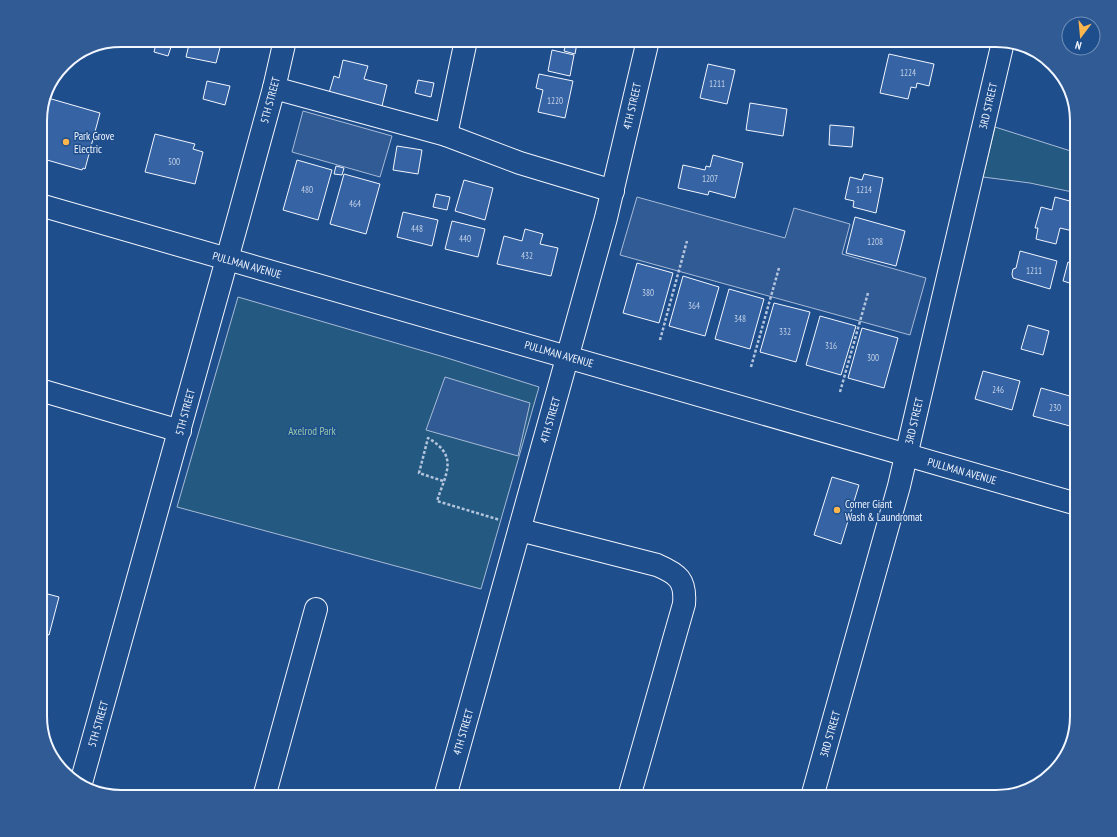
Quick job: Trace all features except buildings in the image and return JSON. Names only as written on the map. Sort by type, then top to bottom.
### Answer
[{"type":"street","name":"5TH STREET","points":[[82,778],[180,431],[274,88],[283,47]]},
{"type":"street","points":[[446,135],[465,47]]},
{"type":"street","name":"4TH STREET","points":[[447,790],[613,191],[646,47]]},
{"type":"street","name":"3RD STREET","points":[[814,790],[894,503],[1002,47]]},
{"type":"street","points":[[274,88],[446,135],[520,162],[613,191]]},
{"type":"street","name":"PULLMAN AVENUE","points":[[47,207],[1070,502]]},
{"type":"street","points":[[47,392],[180,431]]},
{"type":"street","points":[[520,530],[657,565],[675,574],[684,587],[684,604],[631,790]]},
{"type":"street","points":[[266,790],[316,609]]},
{"type":"path","points":[[660,340],[687,242]]},
{"type":"path","points":[[751,366],[778,268]]},
{"type":"path","points":[[840,392],[868,293]]},
{"type":"path","points":[[443,481],[419,473],[428,438],[440,445],[447,455],[448,463],[443,481],[437,501],[505,522],[520,530]]},
{"type":"green space","points":[[995,127],[1070,151],[1070,192],[1030,183],[983,177]]},
{"type":"green space","name":"Axelrod Park","points":[[238,297],[444,357],[539,387],[481,589],[177,507]]},
{"type":"shaded area","points":[[303,111],[392,136],[380,177],[292,152]]},
{"type":"shaded area","points":[[637,197],[785,238],[794,208],[850,224],[842,254],[926,278],[910,335],[620,255]]},
{"type":"shaded area","points":[[445,377],[530,403],[518,456],[426,430]]},
{"type":"place","name":"Park Grove Electric","points":[[66,142]]},
{"type":"place","name":"Corner Giant Wash & Laundromat","points":[[837,510]]}]
